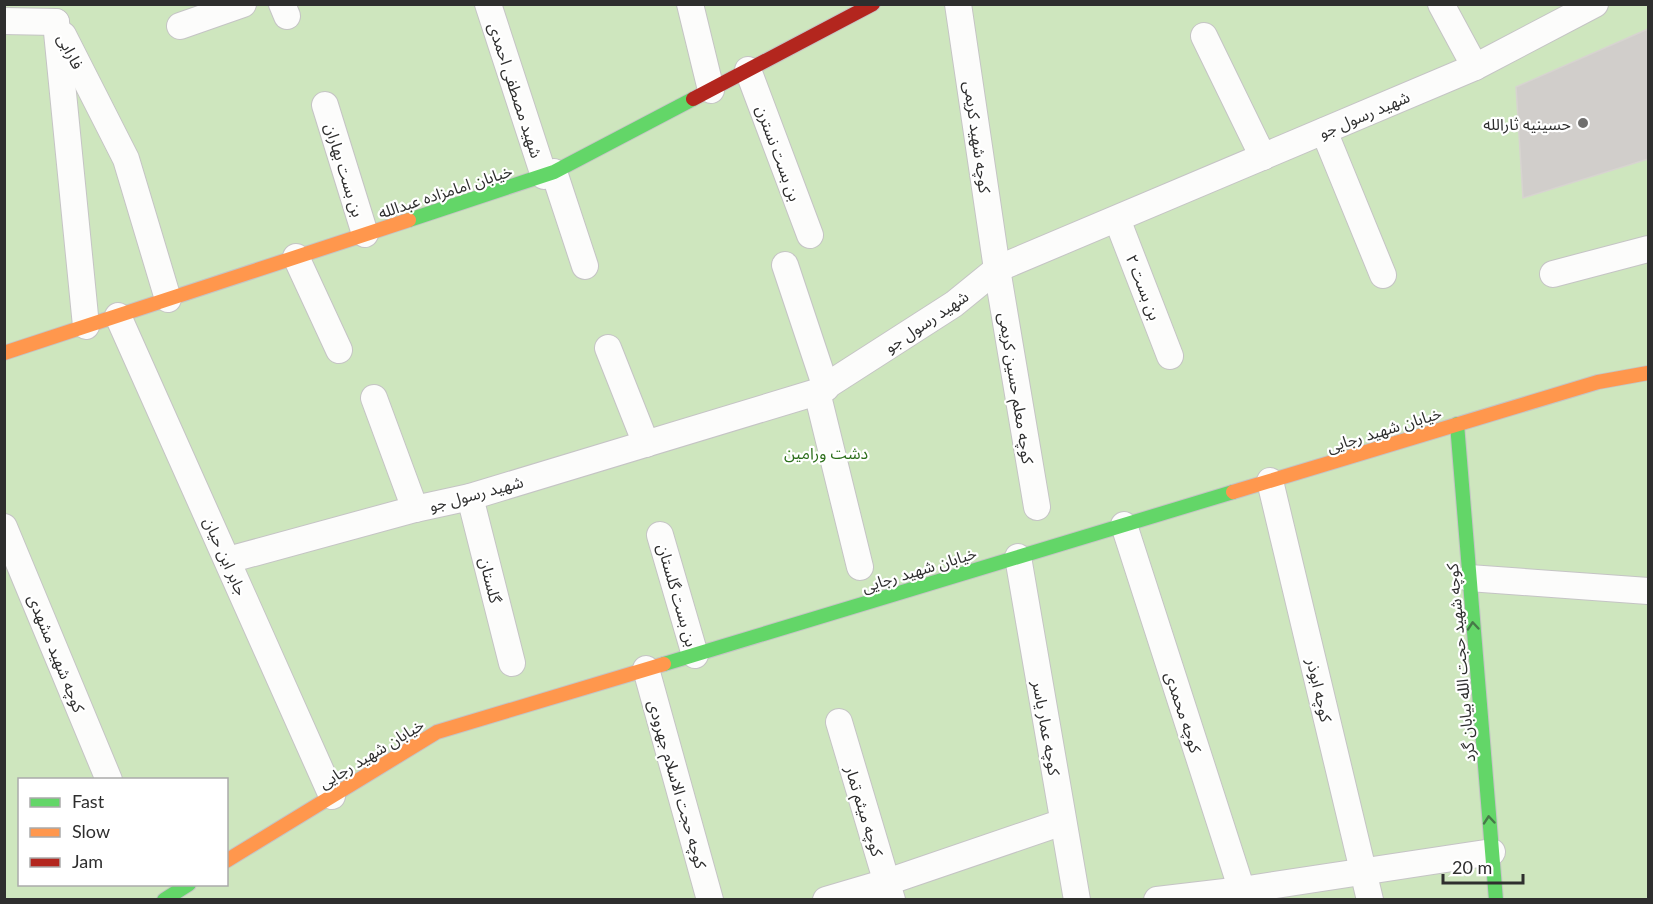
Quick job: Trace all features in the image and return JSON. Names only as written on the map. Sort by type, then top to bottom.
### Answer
[{"type":"street","points":[[180,26],[243,4]]},
{"type":"street","name":"شهید مصطفی احمدی","points":[[488,4],[549,174],[585,266]]},
{"type":"street","points":[[690,4],[711,90]]},
{"type":"street","name":"خیابان امامزاده عبدالله","points":[[4,353],[549,174],[873,4]]},
{"type":"street","name":"کوچه شهید کریمی","points":[[958,4],[997,269]]},
{"type":"street","points":[[1441,4],[1475,67]]},
{"type":"street","name":"شهید رسول جو","points":[[228,560],[415,509],[470,497],[822,390],[954,304],[997,269],[1475,67],[1595,4]]},
{"type":"street","points":[[4,21],[56,22]]},
{"type":"street","name":"فارابی","points":[[56,22],[126,159],[168,299]]},
{"type":"street","name":"فارابی","points":[[56,22],[86,326]]},
{"type":"street","points":[[1204,36],[1263,157]]},
{"type":"street","name":"بن بست نسترن","points":[[748,70],[810,235]]},
{"type":"street","name":"بن بست بهاران","points":[[325,105],[365,234]]},
{"type":"street","points":[[1324,131],[1383,275]]},
{"type":"street","name":"بن بست ۲","points":[[1117,219],[1170,356]]},
{"type":"street","points":[[1553,274],[1648,249]]},
{"type":"street","points":[[296,257],[339,350]]},
{"type":"street","points":[[785,265],[822,390],[860,567]]},
{"type":"street","name":"کوچه معلم حسین کریمی","points":[[997,269],[1037,507]]},
{"type":"street","name":"جابر ابن حیان","points":[[118,316],[332,796]]},
{"type":"street","points":[[608,348],[646,444]]},
{"type":"street","name":"خیابان شهید رجایی","points":[[228,860],[437,732],[1456,424],[1598,382],[1648,373]]},
{"type":"street","points":[[374,398],[415,509]]},
{"type":"street","name":"کوچه شهید حجت الله بیابان گرد","points":[[1456,424],[1496,900]]},
{"type":"street","name":"کوچه ابوذر","points":[[1270,481],[1370,900]]},
{"type":"street","name":"گلستان","points":[[470,497],[512,663]]},
{"type":"street","name":"کوچه محمدی","points":[[1124,525],[1243,895]]},
{"type":"street","name":"کوچه شهید مشهدی","points":[[4,526],[108,778]]},
{"type":"street","name":"بن بست گلستان","points":[[660,535],[695,655]]},
{"type":"street","name":"کوچه عمار یاسر","points":[[1018,557],[1077,900]]},
{"type":"street","points":[[1469,578],[1648,591]]},
{"type":"street","name":"کوچه حجت الاسلام جهرودی","points":[[646,669],[710,900]]},
{"type":"street","name":"کوچه میثم تمار","points":[[839,722],[889,891]]},
{"type":"street","points":[[826,900],[889,891],[1063,822]]},
{"type":"street","points":[[1156,900],[1243,895],[1363,871],[1492,852]]},
{"type":"street","points":[[152,886],[158,900]]},
{"type":"street","points":[[164,900],[187,886]]},
{"type":"green space","name":"دشت ورامین","points":[[5,5],[1648,5],[1648,899],[5,900]]},
{"type":"building","name":"حسینیه ثارالله","points":[[1648,29],[1648,159],[1523,198],[1516,87]]},
{"type":"traffic: fast","points":[[409,220],[554,172],[693,99]]},
{"type":"traffic: fast","points":[[1457,424],[1496,900]]},
{"type":"traffic: fast","points":[[664,664],[1233,492]]},
{"type":"traffic: fast","points":[[164,900],[186,886]]},
{"type":"traffic: slow","points":[[4,353],[409,220]]},
{"type":"traffic: slow","points":[[1233,492],[1598,382],[1648,373]]},
{"type":"traffic: slow","points":[[228,860],[437,732],[664,664]]},
{"type":"traffic: jam","points":[[693,99],[873,4]]},
{"type":"place","name":"حسینیه ثارالله","points":[[1583,123]]}]
